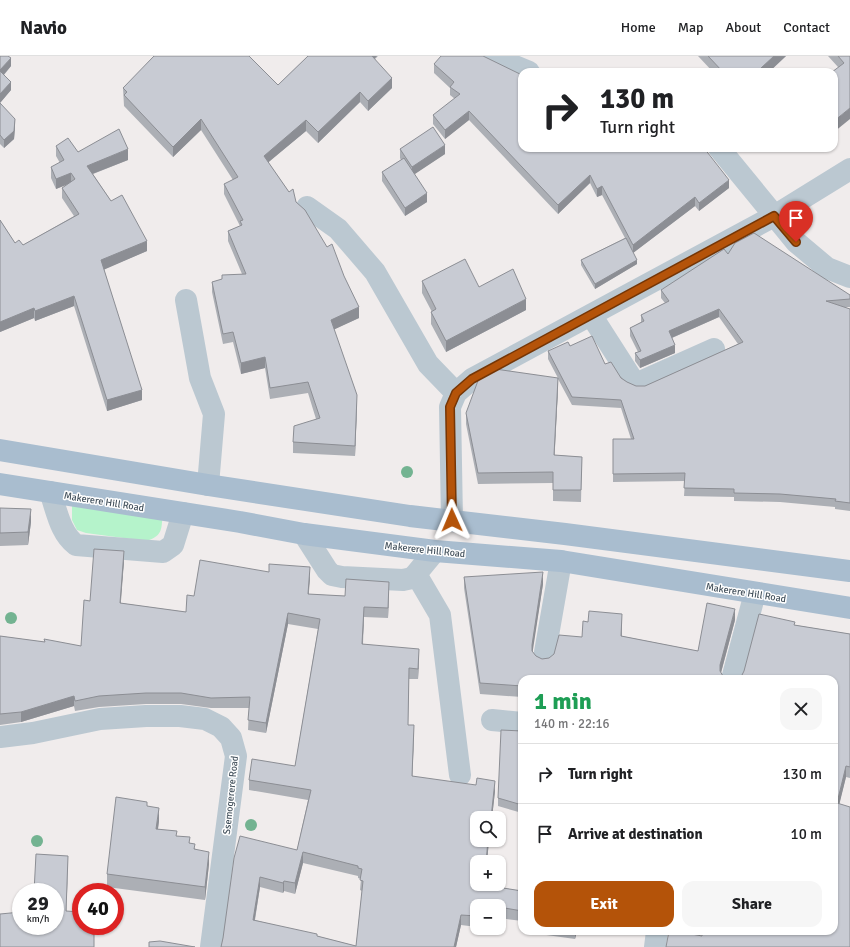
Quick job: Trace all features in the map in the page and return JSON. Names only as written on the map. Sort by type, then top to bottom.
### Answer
[{"type":"main road","points":[[0,450],[208,485],[410,516],[565,534],[850,571]]},
{"type":"main road","name":"Makerere Hill Road","points":[[0,484],[304,534],[435,551],[561,561],[850,608]]},
{"type":"street","points":[[491,56],[520,68]]},
{"type":"street","points":[[722,152],[796,242],[827,268],[850,277]]},
{"type":"street","points":[[452,520],[450,407],[456,393],[472,379],[774,216],[850,169]]},
{"type":"street","points":[[307,207],[338,229],[375,272],[428,364],[456,393]]},
{"type":"street","points":[[186,300],[200,378],[214,414],[208,485]]},
{"type":"street","points":[[591,315],[632,379],[640,382],[714,349]]},
{"type":"street","points":[[50,492],[62,528],[68,539],[76,545],[163,552],[173,546],[183,513]]},
{"type":"street","points":[[304,534],[332,575],[402,580],[412,578],[435,551]]},
{"type":"street","points":[[544,658],[561,561]]},
{"type":"street","points":[[416,574],[440,615],[460,775]]},
{"type":"street","points":[[733,675],[755,593]]},
{"type":"street","name":"Ssemogerere Road","points":[[0,737],[32,733],[100,719],[146,716],[205,718],[221,727],[231,738],[236,756],[211,947]]},
{"type":"street","points":[[492,720],[518,723]]},
{"type":"street","points":[[655,947],[656,935]]},
{"type":"green space","points":[[72,503],[163,512],[159,534],[156,537],[146,541],[86,533],[77,530],[72,520]]},
{"type":"building","points":[[0,56],[8,56],[11,58],[0,70]]},
{"type":"building","points":[[154,56],[249,56],[278,85],[308,56],[372,56],[392,78],[368,101],[360,92],[318,132],[306,120],[264,156],[289,192],[293,189],[296,202],[305,210],[327,247],[332,244],[344,276],[359,307],[331,320],[357,395],[355,446],[293,442],[294,426],[320,418],[308,382],[270,388],[265,357],[241,363],[233,332],[223,334],[212,282],[222,279],[222,275],[246,274],[228,231],[242,225],[240,221],[243,220],[224,184],[238,177],[201,119],[173,147],[124,95],[127,92],[123,88]]},
{"type":"building","points":[[441,56],[483,56],[518,73],[518,152],[707,152],[729,180],[699,203],[695,197],[633,245],[602,186],[597,189],[590,175],[558,205],[469,111],[445,130],[433,115],[460,94],[450,87],[454,82],[434,64]]},
{"type":"building","points":[[708,56],[774,56],[761,68],[719,68]]},
{"type":"building","points":[[838,56],[850,56],[850,108],[838,118],[837,68],[844,63]]},
{"type":"building","points":[[0,71],[11,82],[0,94]]},
{"type":"building","points":[[0,103],[15,119],[14,131],[4,140],[0,135]]},
{"type":"building","points":[[433,127],[445,145],[412,167],[400,149]]},
{"type":"building","points":[[119,129],[128,149],[87,166],[111,201],[122,195],[147,241],[101,260],[142,390],[107,400],[74,296],[35,311],[34,308],[0,322],[0,220],[15,243],[19,240],[23,245],[79,214],[62,188],[75,179],[71,173],[56,179],[51,167],[64,160],[56,146],[68,138],[78,152]]},
{"type":"building","points":[[404,158],[427,193],[405,208],[382,172]]},
{"type":"building","points":[[754,233],[850,295],[850,299],[826,301],[850,309],[850,503],[835,501],[836,499],[780,494],[734,493],[734,489],[684,488],[685,473],[613,474],[613,439],[634,439],[621,400],[572,397],[548,351],[568,342],[570,346],[592,336],[605,364],[611,362],[621,378],[627,382],[636,386],[645,386],[743,342],[719,309],[669,331],[675,345],[640,360],[635,353],[641,351],[630,328],[644,321],[641,315],[669,301],[661,290],[724,249],[728,254],[735,243]]},
{"type":"building","points":[[626,238],[637,260],[595,284],[581,260]]},
{"type":"building","points":[[465,259],[479,287],[513,269],[526,299],[446,341],[431,312],[436,309],[422,281]]},
{"type":"building","points":[[495,369],[558,378],[554,455],[582,457],[581,490],[553,490],[553,472],[478,473],[466,413],[479,378]]},
{"type":"building","points":[[0,508],[31,509],[28,532],[0,533]]},
{"type":"building","points":[[94,549],[124,551],[120,603],[186,612],[187,595],[194,596],[200,560],[269,572],[269,564],[310,567],[308,594],[345,596],[346,579],[389,582],[388,608],[364,607],[362,644],[419,649],[418,669],[409,668],[408,725],[414,725],[412,776],[476,785],[477,778],[495,781],[492,811],[470,811],[470,847],[487,847],[487,855],[470,855],[470,891],[506,891],[506,888],[518,890],[518,910],[506,908],[506,899],[470,899],[470,916],[461,915],[454,947],[221,947],[234,858],[240,836],[297,850],[311,790],[249,780],[252,759],[295,766],[320,619],[288,613],[266,723],[248,720],[250,697],[211,698],[181,693],[146,693],[99,696],[75,701],[74,696],[21,712],[0,714],[0,636],[45,642],[44,639],[81,646],[84,600],[90,601]],"holes":[[[303,852],[358,866],[358,868],[362,869],[360,880],[363,881],[356,946],[317,936],[317,934],[253,920],[260,877],[283,883],[284,881],[295,883]]]},
{"type":"building","points":[[543,572],[532,645],[532,651],[536,656],[542,659],[549,658],[554,654],[559,635],[582,637],[583,621],[588,622],[589,611],[622,614],[621,636],[698,651],[707,603],[735,609],[720,665],[720,671],[722,675],[518,675],[518,686],[480,683],[464,577]]},
{"type":"building","points":[[759,614],[795,622],[794,625],[850,634],[850,767],[846,766],[838,799],[838,675],[742,675]]},
{"type":"building","points":[[501,730],[518,731],[518,804],[498,798]]},
{"type":"building","points":[[116,797],[147,802],[147,806],[159,808],[156,829],[177,831],[176,836],[190,837],[189,843],[195,844],[194,849],[209,852],[205,887],[107,874]]},
{"type":"building","points":[[838,803],[850,807],[850,947],[666,947],[668,935],[838,935]]},
{"type":"building","points":[[36,854],[68,856],[66,911],[72,911],[72,935],[94,935],[94,947],[0,947],[0,914],[12,913],[12,935],[64,935],[64,883],[34,883]]},
{"type":"building","points":[[160,941],[195,947],[149,947],[149,942]]},
{"type":"route","points":[[452,520],[450,407],[456,393],[472,379],[774,216],[796,242]]}]
